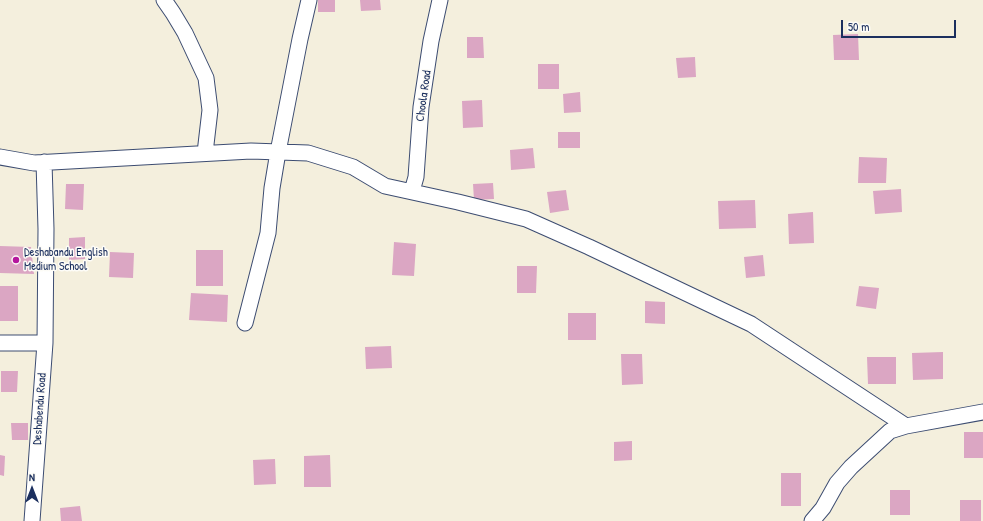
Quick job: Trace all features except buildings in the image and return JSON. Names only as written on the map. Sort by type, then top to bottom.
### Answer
[{"type":"street","points":[[164,0],[181,26],[206,78],[210,110],[205,153]]},
{"type":"street","points":[[245,323],[268,232],[272,188],[278,152],[309,0]]},
{"type":"street","name":"Choola Road","points":[[412,191],[416,177],[421,107],[431,41],[440,0]]},
{"type":"street","points":[[0,157],[34,163],[251,151],[308,153],[353,167],[385,186],[412,191],[526,219],[596,250],[744,320],[906,426]]},
{"type":"street","name":"Deshabendu Road","points":[[32,521],[45,343],[46,229],[44,162]]},
{"type":"street","points":[[0,343],[45,343]]},
{"type":"street","points":[[812,521],[823,508],[837,483],[851,467],[890,431],[906,426],[983,412]]},
{"type":"place","name":"Deshabandu English Medium School","points":[[16,260]]}]
